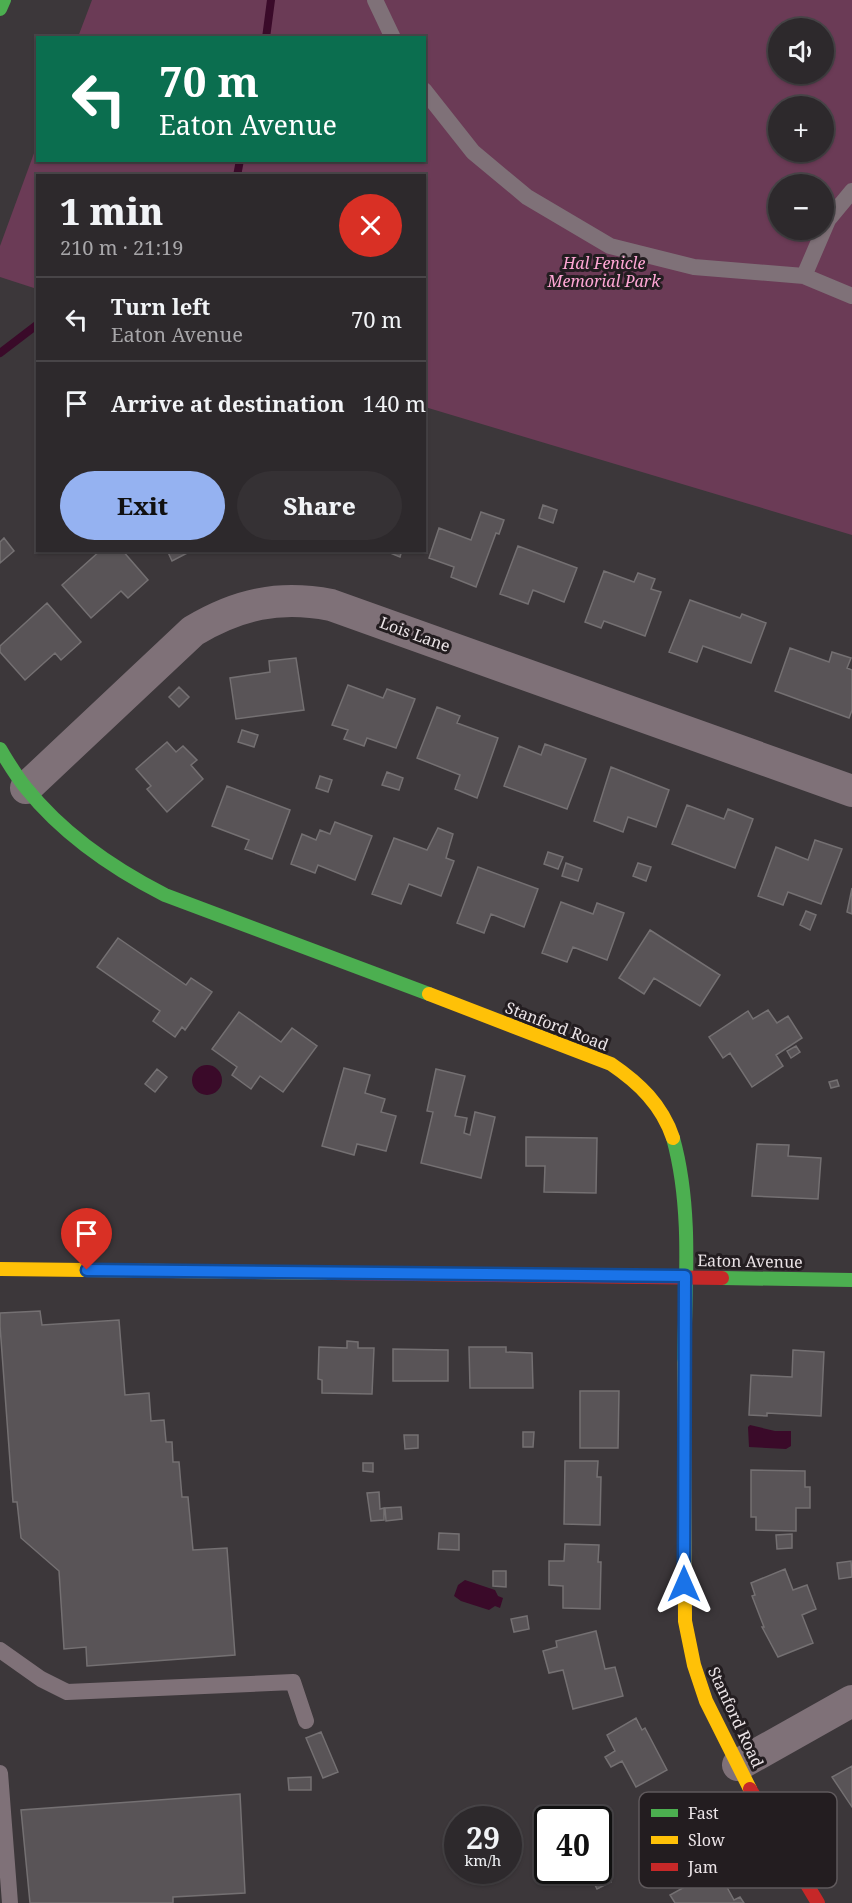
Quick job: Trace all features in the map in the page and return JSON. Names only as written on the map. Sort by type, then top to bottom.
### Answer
[{"type":"main road","points":[[0,9],[4,0]]},
{"type":"main road","name":"Stanford Road","points":[[0,750],[26,788],[71,833],[100,857],[165,895],[598,1058],[617,1067],[646,1092],[661,1111],[672,1133],[681,1169],[685,1276],[685,1621],[695,1669],[703,1692],[754,1792]]},
{"type":"main road","name":"Eaton Avenue","points":[[0,1269],[685,1276],[852,1280]]},
{"type":"main road","name":"Stanford Road","points":[[809,1888],[818,1903]]},
{"type":"street","name":"Lois Lane","points":[[26,788],[193,631],[218,616],[246,605],[274,600],[303,600],[331,604],[852,790]]},
{"type":"street","points":[[738,1765],[852,1701]]},
{"type":"lane","points":[[375,0],[392,36]]},
{"type":"lane","points":[[426,93],[472,152],[527,197],[610,246],[694,267],[804,276],[852,296]]},
{"type":"lane","points":[[804,276],[828,220],[852,190]]},
{"type":"lane","points":[[0,1650],[40,1678],[67,1692],[293,1682],[306,1720]]},
{"type":"lane","points":[[0,1773],[10,1903]]},
{"type":"green space","name":"Hal Fenicle Memorial Park","points":[[92,0],[852,0],[852,535],[426,407],[426,174],[36,174],[36,289],[0,277],[0,246],[36,148],[36,162],[426,162],[426,36],[78,36]]},
{"type":"shaded area","points":[[207,1065],[218,1069],[222,1080],[218,1091],[207,1095],[196,1091],[192,1080],[196,1069]]},
{"type":"shaded area","points":[[750,1425],[775,1431],[791,1431],[791,1446],[786,1449],[749,1447],[748,1427]]},
{"type":"shaded area","points":[[465,1580],[495,1590],[498,1596],[503,1598],[500,1608],[495,1606],[489,1610],[461,1601],[454,1596],[458,1585]]},
{"type":"building","points":[[543,505],[557,510],[553,523],[539,518]]},
{"type":"building","points":[[481,512],[504,520],[499,534],[496,533],[476,587],[451,577],[454,567],[429,558],[439,528],[471,540]]},
{"type":"building","points":[[4,538],[14,551],[0,563],[0,542]]},
{"type":"building","points":[[518,546],[577,568],[564,602],[533,590],[528,604],[500,594]]},
{"type":"building","points":[[99,552],[124,552],[148,580],[128,598],[121,591],[91,618],[62,585]]},
{"type":"building","points":[[168,552],[189,552],[172,561]]},
{"type":"building","points":[[388,552],[401,552],[400,557]]},
{"type":"building","points":[[604,571],[634,582],[638,573],[655,579],[651,589],[661,592],[645,636],[604,621],[601,628],[585,622]]},
{"type":"building","points":[[690,600],[740,618],[742,614],[766,623],[751,663],[703,646],[697,662],[669,652]]},
{"type":"building","points":[[47,603],[81,642],[61,660],[55,653],[25,680],[0,652],[0,646]]},
{"type":"building","points":[[790,648],[829,662],[832,652],[851,658],[847,668],[852,670],[852,710],[849,718],[775,691]]},
{"type":"building","points":[[296,658],[304,710],[236,719],[230,678],[270,672],[269,661]]},
{"type":"building","points":[[348,685],[383,698],[387,689],[415,699],[396,748],[367,738],[364,746],[344,739],[348,730],[332,725]]},
{"type":"building","points":[[179,687],[189,697],[179,707],[169,697]]},
{"type":"building","points":[[437,707],[460,716],[457,723],[498,738],[477,798],[455,789],[460,775],[417,758]]},
{"type":"building","points":[[242,730],[258,735],[254,747],[238,742]]},
{"type":"building","points":[[167,742],[176,752],[183,746],[197,760],[191,765],[203,779],[167,812],[147,789],[151,786],[136,769]]},
{"type":"building","points":[[545,744],[586,759],[567,809],[504,786],[519,746],[541,755]]},
{"type":"building","points":[[611,767],[669,790],[656,827],[628,817],[623,832],[594,821]]},
{"type":"building","points":[[387,772],[403,778],[399,790],[382,785]]},
{"type":"building","points":[[320,776],[332,780],[328,792],[316,788]]},
{"type":"building","points":[[227,786],[290,810],[272,859],[245,849],[249,840],[212,826]]},
{"type":"building","points":[[687,805],[724,819],[728,809],[753,819],[735,868],[672,844]]},
{"type":"building","points":[[335,822],[372,836],[355,880],[318,865],[315,873],[291,864],[302,834],[316,840],[320,830],[330,834]]},
{"type":"building","points":[[438,828],[453,834],[446,858],[454,861],[441,896],[409,884],[401,904],[372,894],[394,838],[427,850]]},
{"type":"building","points":[[815,840],[842,849],[821,904],[788,892],[783,905],[758,896],[776,847],[808,860]]},
{"type":"building","points":[[548,852],[563,857],[558,869],[544,864]]},
{"type":"building","points":[[566,863],[582,869],[578,881],[562,876]]},
{"type":"building","points":[[638,863],[651,867],[646,881],[633,876]]},
{"type":"building","points":[[478,867],[538,889],[524,927],[491,914],[484,933],[457,923]]},
{"type":"building","points":[[852,888],[852,914],[847,912]]},
{"type":"building","points":[[561,902],[593,914],[597,903],[624,913],[607,960],[573,947],[567,962],[542,953]]},
{"type":"building","points":[[806,911],[816,915],[810,930],[800,925]]},
{"type":"building","points":[[650,930],[720,975],[700,1006],[654,978],[644,994],[619,978]]},
{"type":"building","points":[[118,938],[186,985],[191,978],[212,992],[185,1030],[182,1027],[175,1037],[153,1021],[160,1011],[97,967]]},
{"type":"building","points":[[768,1010],[777,1023],[788,1016],[802,1038],[776,1055],[783,1066],[752,1087],[730,1053],[723,1058],[709,1037],[748,1011],[753,1019]]},
{"type":"building","points":[[239,1012],[281,1042],[292,1028],[317,1046],[283,1092],[260,1076],[251,1089],[232,1075],[237,1067],[212,1049]]},
{"type":"building","points":[[796,1046],[800,1052],[791,1058],[787,1051]]},
{"type":"building","points":[[344,1068],[370,1075],[365,1093],[385,1099],[381,1112],[396,1116],[386,1151],[357,1144],[354,1155],[322,1146]]},
{"type":"building","points":[[157,1069],[167,1077],[155,1092],[145,1084]]},
{"type":"building","points":[[436,1069],[465,1076],[455,1116],[467,1118],[464,1133],[470,1135],[475,1112],[495,1117],[481,1178],[421,1163],[433,1112],[427,1111]]},
{"type":"building","points":[[837,1080],[839,1086],[831,1088],[829,1082]]},
{"type":"building","points":[[526,1137],[597,1138],[596,1193],[544,1192],[545,1166],[526,1166]]},
{"type":"building","points":[[757,1144],[789,1145],[788,1156],[821,1158],[818,1199],[752,1196]]},
{"type":"building","points":[[40,1311],[42,1325],[119,1320],[125,1395],[149,1393],[151,1421],[164,1420],[166,1442],[172,1442],[173,1462],[179,1462],[182,1497],[188,1497],[193,1550],[227,1548],[235,1655],[87,1666],[86,1647],[64,1649],[59,1571],[21,1538],[17,1502],[13,1502],[0,1326],[0,1313]]},
{"type":"building","points":[[347,1341],[358,1342],[358,1348],[374,1348],[372,1394],[322,1393],[322,1380],[318,1379],[319,1347],[347,1348]]},
{"type":"building","points":[[469,1347],[506,1347],[506,1352],[532,1353],[533,1388],[470,1388]]},
{"type":"building","points":[[393,1349],[448,1350],[448,1381],[393,1381]]},
{"type":"building","points":[[793,1350],[824,1352],[821,1416],[767,1413],[767,1416],[749,1415],[751,1375],[792,1377]]},
{"type":"building","points":[[580,1391],[619,1391],[618,1448],[580,1448]]},
{"type":"building","points":[[523,1432],[534,1432],[533,1447],[523,1447]]},
{"type":"building","points":[[404,1435],[418,1435],[418,1448],[405,1449]]},
{"type":"building","points":[[565,1461],[598,1461],[597,1477],[601,1477],[600,1525],[564,1524]]},
{"type":"building","points":[[363,1463],[373,1463],[373,1472],[363,1471]]},
{"type":"building","points":[[751,1470],[805,1471],[805,1487],[810,1487],[810,1508],[796,1508],[796,1531],[756,1530],[756,1517],[751,1517]]},
{"type":"building","points":[[379,1492],[380,1509],[384,1508],[384,1520],[371,1521],[367,1493]]},
{"type":"building","points":[[401,1507],[402,1519],[386,1521],[385,1508]]},
{"type":"building","points":[[439,1533],[459,1534],[459,1550],[438,1549]]},
{"type":"building","points":[[792,1534],[792,1548],[777,1549],[776,1535]]},
{"type":"building","points":[[565,1544],[599,1545],[600,1609],[563,1608],[563,1586],[549,1585],[549,1561],[564,1561]]},
{"type":"building","points":[[851,1561],[852,1577],[839,1579],[837,1563]]},
{"type":"building","points":[[785,1569],[793,1590],[807,1585],[816,1609],[802,1615],[813,1643],[778,1657],[762,1627],[764,1627],[752,1596],[755,1595],[751,1583]]},
{"type":"building","points":[[493,1571],[506,1571],[506,1587],[493,1586]]},
{"type":"building","points":[[527,1616],[529,1629],[514,1632],[511,1619]]},
{"type":"building","points":[[596,1631],[605,1669],[615,1667],[623,1696],[573,1709],[563,1670],[549,1673],[543,1651],[557,1647],[556,1641]]},
{"type":"building","points":[[636,1718],[642,1730],[645,1728],[667,1770],[636,1787],[622,1761],[611,1767],[605,1757],[615,1751],[607,1735]]},
{"type":"building","points":[[321,1732],[338,1772],[323,1778],[306,1738]]},
{"type":"building","points":[[852,1766],[852,1807],[832,1777]]},
{"type":"building","points":[[311,1777],[311,1790],[289,1790],[288,1778]]},
{"type":"building","points":[[240,1794],[245,1893],[173,1897],[173,1903],[30,1903],[21,1810]]},
{"type":"building","points":[[594,1884],[607,1884],[597,1889]]},
{"type":"building","points":[[683,1888],[727,1888],[734,1900],[740,1897],[744,1903],[675,1903],[670,1895]]},
{"type":"waterway","points":[[266,36],[271,0]]},
{"type":"waterway","points":[[237,174],[240,162]]},
{"type":"waterway","points":[[0,353],[36,326]]},
{"type":"traffic: fast","points":[[0,9],[4,0]]},
{"type":"traffic: fast","points":[[0,749],[22,783],[72,835],[108,862],[146,885],[165,895],[429,994]]},
{"type":"traffic: fast","points":[[673,1138],[686,1221],[684,1363]]},
{"type":"traffic: fast","points":[[722,1278],[852,1280]]},
{"type":"traffic: slow","points":[[429,994],[611,1064],[640,1087],[656,1105],[673,1138]]},
{"type":"traffic: slow","points":[[0,1269],[331,1273]]},
{"type":"traffic: slow","points":[[684,1363],[685,1621],[694,1665],[706,1701],[750,1789]]},
{"type":"traffic: jam","points":[[331,1273],[722,1278]]},
{"type":"traffic: jam","points":[[809,1888],[818,1903]]},
{"type":"route","points":[[87,1270],[685,1276],[684,1584]]}]
